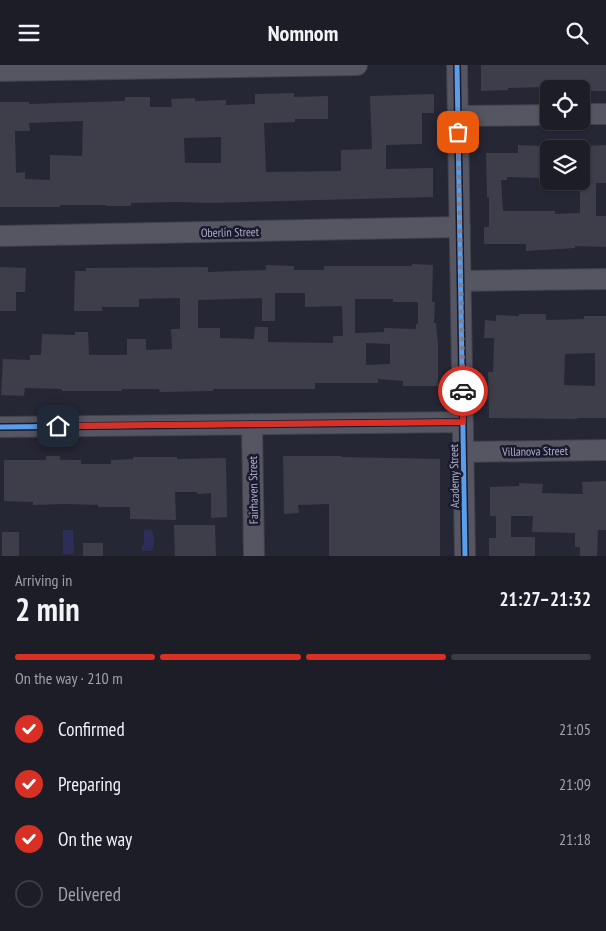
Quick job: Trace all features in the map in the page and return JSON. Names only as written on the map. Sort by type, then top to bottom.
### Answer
[{"type":"street","points":[[0,71],[357,65]]},
{"type":"street","name":"Academy Street","points":[[458,65],[465,556]]},
{"type":"street","points":[[590,114],[606,114]]},
{"type":"street","points":[[458,116],[540,115]]},
{"type":"street","name":"Oberlin Street","points":[[0,236],[460,227]]},
{"type":"street","points":[[461,281],[606,279]]},
{"type":"street","points":[[0,427],[463,422]]},
{"type":"street","name":"Fairhaven Street","points":[[252,424],[254,556]]},
{"type":"street","name":"Villanova Street","points":[[464,453],[606,450]]},
{"type":"shaded area","points":[[151,529],[154,546],[151,551],[142,551],[144,530]]},
{"type":"shaded area","points":[[63,530],[73,530],[74,554],[63,554]]},
{"type":"building","points":[[481,65],[606,65],[606,91],[590,91],[590,80],[540,80],[540,87],[481,91]]},
{"type":"building","points":[[294,93],[294,97],[328,96],[328,119],[295,119],[295,122],[264,123],[266,172],[341,171],[341,150],[372,149],[370,96],[434,94],[434,113],[422,113],[422,144],[386,145],[386,169],[433,168],[433,197],[209,203],[131,203],[131,206],[60,205],[60,207],[0,207],[0,102],[29,102],[29,104],[125,101],[125,97],[150,97],[150,107],[172,107],[171,99],[195,98],[195,101],[226,100],[226,105],[255,104],[255,94]],"holes":[[[83,121],[82,156],[50,155],[50,180],[25,179],[25,172],[16,173],[15,131],[30,131],[29,123]],[[221,137],[221,163],[185,163],[184,138]]]},
{"type":"building","points":[[518,145],[540,146],[540,178],[507,177],[507,180],[501,180],[503,211],[555,211],[555,214],[580,213],[580,190],[590,190],[590,146],[606,145],[606,183],[596,183],[596,216],[606,216],[606,247],[575,246],[575,248],[526,251],[526,244],[484,244],[484,227],[489,227],[486,153],[518,153]]},
{"type":"building","points":[[412,264],[433,265],[432,302],[435,302],[434,323],[436,323],[438,345],[438,386],[403,386],[403,381],[378,379],[378,383],[315,383],[315,389],[213,389],[213,391],[160,392],[159,389],[62,391],[62,389],[25,388],[24,396],[1,395],[3,359],[30,360],[30,355],[41,355],[42,334],[75,335],[75,332],[88,332],[89,355],[127,355],[127,339],[146,339],[146,350],[172,349],[171,329],[180,329],[180,298],[139,299],[139,307],[102,307],[102,311],[74,311],[75,271],[86,271],[86,268],[208,267],[208,272],[266,270],[266,265],[294,266],[294,270],[324,270],[324,266],[412,266]],"holes":[[[275,293],[305,293],[305,307],[342,306],[343,336],[333,336],[333,343],[268,342],[268,327],[255,327],[254,339],[220,338],[220,328],[198,328],[198,300],[262,298],[262,321],[275,321]],[[355,299],[393,299],[393,302],[418,302],[418,324],[416,324],[416,329],[384,328],[384,332],[355,333]],[[366,343],[390,344],[390,364],[366,365]]]},
{"type":"building","points":[[0,267],[26,268],[25,292],[16,292],[16,311],[0,311]]},
{"type":"building","points":[[519,314],[546,314],[546,320],[584,319],[584,316],[606,316],[606,418],[489,418],[488,372],[493,372],[494,338],[484,338],[485,320],[496,321],[496,315],[519,316]],"holes":[[[595,353],[595,386],[564,385],[565,354]]]},
{"type":"building","points":[[46,456],[60,456],[60,460],[81,460],[81,464],[111,464],[111,460],[133,459],[133,457],[177,457],[177,459],[226,458],[227,517],[211,518],[211,493],[175,492],[176,520],[130,519],[130,507],[66,504],[33,505],[33,502],[4,501],[4,460],[46,460]]},
{"type":"building","points":[[283,456],[440,459],[440,556],[329,556],[329,504],[298,505],[299,513],[284,514]]},
{"type":"building","points":[[606,481],[606,530],[598,530],[597,556],[580,556],[580,547],[575,547],[575,533],[532,532],[533,516],[511,516],[511,537],[535,537],[535,556],[489,556],[489,538],[496,538],[496,516],[490,516],[490,487],[519,486],[519,483],[543,484],[542,493],[583,494],[582,482]]},
{"type":"building","points":[[174,525],[215,525],[216,556],[175,556]]},
{"type":"building","points":[[2,532],[19,532],[19,556],[2,556]]},
{"type":"building","points":[[83,543],[103,543],[103,556],[83,556]]},
{"type":"cycle path","points":[[457,65],[465,556]]},
{"type":"cycle path","points":[[0,427],[463,422]]},
{"type":"way so far","points":[[458,132],[463,391]]},
{"type":"route","points":[[58,426],[463,422],[463,391]]}]
